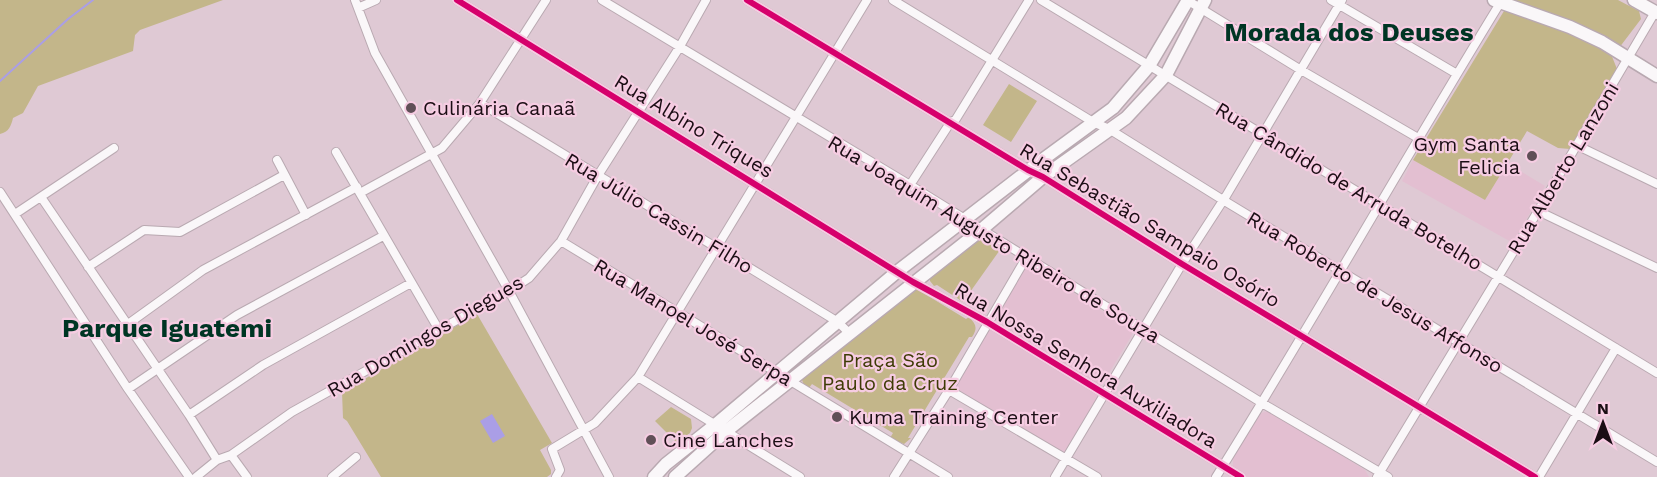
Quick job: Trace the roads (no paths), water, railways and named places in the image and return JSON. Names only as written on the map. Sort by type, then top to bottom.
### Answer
[{"type":"main road","points":[[675,477],[777,373],[898,271],[1028,170],[1113,108],[1149,66],[1188,0]]},
{"type":"main road","points":[[1634,0],[1656,12]]},
{"type":"main road","points":[[1499,1],[1570,27],[1602,42],[1657,76]]},
{"type":"main road","points":[[654,477],[666,464],[790,381],[981,230],[1043,177],[1126,117],[1166,75],[1204,5]]},
{"type":"street","points":[[376,0],[356,4],[375,53],[509,291],[609,477]]},
{"type":"street","name":"Rua Albino Triques","points":[[457,0],[914,282]]},
{"type":"street","points":[[128,324],[204,270],[306,215],[442,148],[480,103],[546,0]]},
{"type":"street","name":"Rua Joaquim Augusto Ribeiro de Souza","points":[[602,0],[910,185],[1379,475],[1388,477]]},
{"type":"street","name":"Rua Domingos Diegues","points":[[196,477],[217,460],[231,455],[292,412],[529,278],[561,241],[597,177],[679,48],[706,0]]},
{"type":"street","name":"Rua Sebastião Sampaio Osório","points":[[747,0],[1537,477]]},
{"type":"street","points":[[555,477],[560,470],[552,449],[600,418],[638,377],[867,0]]},
{"type":"street","name":"Rua Roberto de Jesus Affonso","points":[[893,0],[1657,462]]},
{"type":"street","points":[[910,185],[950,123],[956,119],[1029,0]]},
{"type":"street","name":"Rua Cândido de Arruda Botelho","points":[[1041,0],[1657,373]]},
{"type":"street","points":[[1188,0],[1204,5],[1301,70],[1418,138]]},
{"type":"street","points":[[1331,0],[1340,2],[1457,74]]},
{"type":"street","points":[[1216,477],[1303,336],[1499,1]]},
{"type":"street","points":[[1055,477],[1182,264],[1224,200],[1340,2]]},
{"type":"street","name":"Rua Alberto Lanzoni","points":[[1379,475],[1656,12]]},
{"type":"street","name":"Rua Júlio Cassin Filho","points":[[480,103],[597,177],[717,247],[838,322],[850,334]]},
{"type":"street","points":[[1576,145],[1657,184]]},
{"type":"street","points":[[15,214],[114,148]]},
{"type":"street","points":[[336,152],[439,330]]},
{"type":"street","points":[[277,160],[306,215]]},
{"type":"street","points":[[88,267],[144,230],[180,232],[284,175]]},
{"type":"street","points":[[0,192],[128,389],[189,477]]},
{"type":"street","points":[[40,197],[128,324],[217,460]]},
{"type":"street","points":[[1538,212],[1657,268]]},
{"type":"street","points":[[128,389],[237,315],[383,236]]},
{"type":"street","name":"Rua Manoel José Serpa","points":[[561,241],[948,477]]},
{"type":"street","points":[[894,477],[949,390],[1026,258]]},
{"type":"street","name":"Rua Nossa Senhora Auxiliadora","points":[[914,282],[987,322],[1241,477]]},
{"type":"street","points":[[189,415],[262,365],[411,283]]},
{"type":"street","points":[[1537,477],[1616,348]]},
{"type":"street","points":[[638,377],[800,477]]},
{"type":"street","points":[[949,390],[1097,477]]},
{"type":"street","points":[[231,455],[247,477]]},
{"type":"street","points":[[332,477],[356,457]]},
{"type":"waterway","points":[[0,81],[68,19],[93,0]]},
{"type":"place","name":"Culinária Canaã","points":[[411,108]]},
{"type":"place","name":"Gym Santa Felicia","points":[[1532,156]]},
{"type":"place","name":"Kuma Training Center","points":[[837,417]]},
{"type":"place","name":"Cine Lanches","points":[[651,440]]},
{"type":"district","name":"Morada dos Deuses","points":[[1349,32]]},
{"type":"district","name":"Parque Iguatemi","points":[[167,328]]},
{"type":"park label","name":"Praça São Paulo da Cruz","points":[[890,372]]}]
